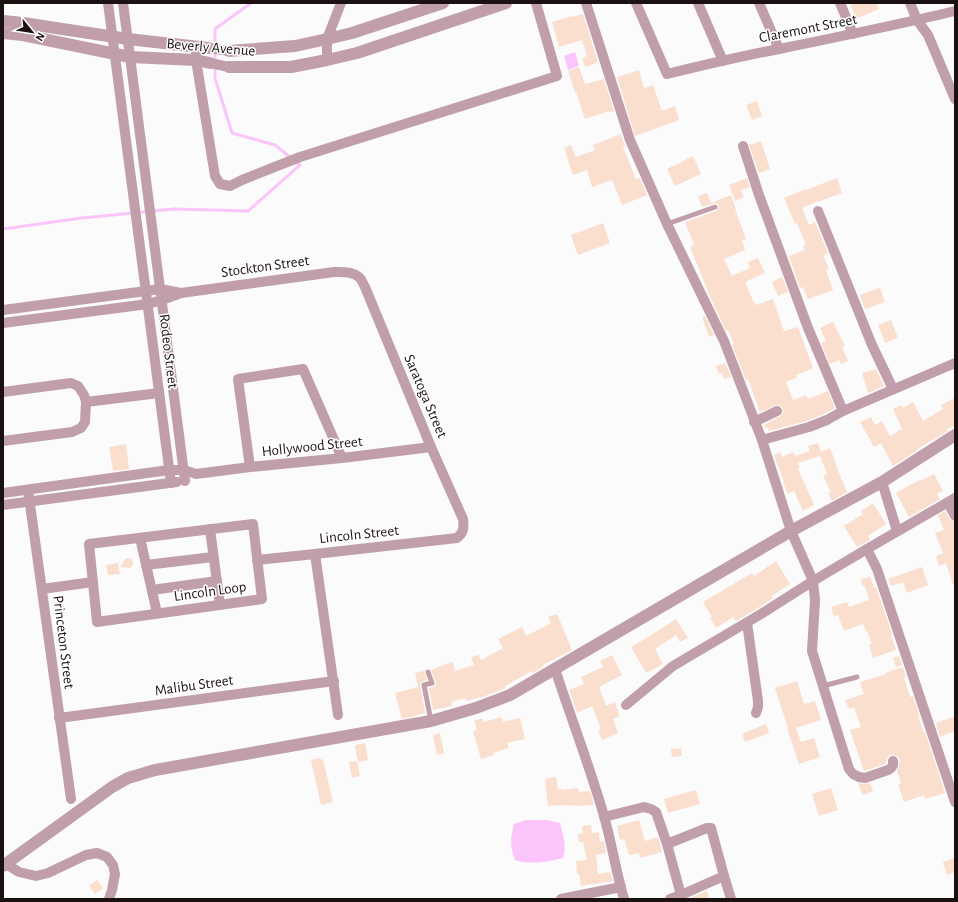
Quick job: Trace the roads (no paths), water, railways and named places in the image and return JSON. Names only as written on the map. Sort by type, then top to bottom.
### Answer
[{"type":"street","points":[[108,3],[115,54]]},
{"type":"street","points":[[123,3],[130,57]]},
{"type":"street","points":[[327,60],[327,39],[341,3]]},
{"type":"street","name":"Beverly Avenue","points":[[3,21],[128,39],[229,51],[295,46],[327,39],[352,33],[443,3]]},
{"type":"street","name":"Beverly Avenue","points":[[3,33],[24,35],[130,57],[196,60],[229,67],[292,66],[357,53],[506,3]]},
{"type":"street","points":[[202,47],[196,60],[215,176],[220,184],[230,186],[300,158],[557,76],[536,3]]},
{"type":"street","points":[[586,3],[630,140],[667,224],[724,341],[762,440],[791,531],[813,581],[815,600],[812,651],[849,769],[853,774],[865,778],[892,768],[893,761]]},
{"type":"street","name":"Claremont Street","points":[[636,3],[667,74],[955,11]]},
{"type":"street","points":[[698,3],[722,61]]},
{"type":"street","points":[[759,3],[779,49]]},
{"type":"street","points":[[840,3],[853,34]]},
{"type":"street","points":[[910,3],[917,20],[928,35],[955,99]]},
{"type":"street","name":"Rodeo Street","points":[[115,54],[171,483]]},
{"type":"street","name":"Rodeo Street","points":[[130,57],[185,481]]},
{"type":"street","points":[[743,146],[759,195],[808,328],[843,411]]},
{"type":"street","points":[[818,211],[872,345],[893,389]]},
{"type":"street","name":"Stockton Street","points":[[181,293],[334,272],[353,274]]},
{"type":"street","name":"Saratoga Street","points":[[353,274],[360,278],[463,519],[464,526],[462,533]]},
{"type":"street","points":[[3,310],[160,289],[181,293]]},
{"type":"street","points":[[3,323],[148,304],[181,293]]},
{"type":"street","points":[[762,440],[827,420],[843,411],[955,363]]},
{"type":"street","points":[[250,467],[238,379],[303,369],[342,458]]},
{"type":"street","points":[[3,392],[71,383],[78,386],[84,395],[86,402],[85,422],[81,428],[72,432],[3,441]]},
{"type":"street","points":[[86,402],[159,394]]},
{"type":"street","points":[[754,422],[777,411]]},
{"type":"street","points":[[109,899],[115,874],[113,865],[107,857],[97,852],[86,855],[48,873],[36,876],[18,872],[5,865],[112,787],[128,778],[155,770],[431,721],[476,708],[510,695],[791,531],[882,482],[955,435]]},
{"type":"street","name":"Hollywood Street","points":[[196,474],[432,447]]},
{"type":"street","points":[[3,493],[169,470],[184,470],[196,474]]},
{"type":"street","points":[[3,505],[185,481],[196,474]]},
{"type":"street","points":[[882,482],[898,531]]},
{"type":"street","name":"Princeton Street","points":[[28,490],[71,799]]},
{"type":"street","points":[[626,704],[673,666],[747,623],[867,548],[951,500],[955,516]]},
{"type":"street","name":"Lincoln Loop","points":[[253,524],[262,599],[97,622],[89,544],[210,529],[253,524]]},
{"type":"street","points":[[210,529],[220,605]]},
{"type":"street","name":"Lincoln Street","points":[[257,560],[457,538],[462,533]]},
{"type":"street","points":[[140,538],[157,613]]},
{"type":"street","points":[[867,548],[876,569],[955,802]]},
{"type":"street","points":[[315,554],[338,715]]},
{"type":"street","points":[[146,565],[213,556]]},
{"type":"street","points":[[152,590],[217,581]]},
{"type":"street","points":[[42,590],[93,582]]},
{"type":"street","points":[[747,623],[758,701],[756,713]]},
{"type":"street","points":[[555,669],[604,817],[624,899]]},
{"type":"street","name":"Malibu Street","points":[[59,718],[334,681]]},
{"type":"street","points":[[604,817],[644,807],[656,812],[681,894]]},
{"type":"street","points":[[667,844],[707,828],[711,828],[731,899]]},
{"type":"street","points":[[670,899],[724,876]]},
{"type":"street","points":[[561,899],[620,887]]},
{"type":"lane","points":[[667,224],[715,207]]},
{"type":"lane","points":[[428,672],[432,683],[424,685],[431,721]]},
{"type":"lane","points":[[823,686],[857,677]]},
{"type":"waterway","points":[[251,3],[215,29],[215,78],[232,133],[275,145],[291,158]]},
{"type":"waterway","points":[[3,229],[82,218],[174,209],[248,211],[300,165],[295,161]]}]
